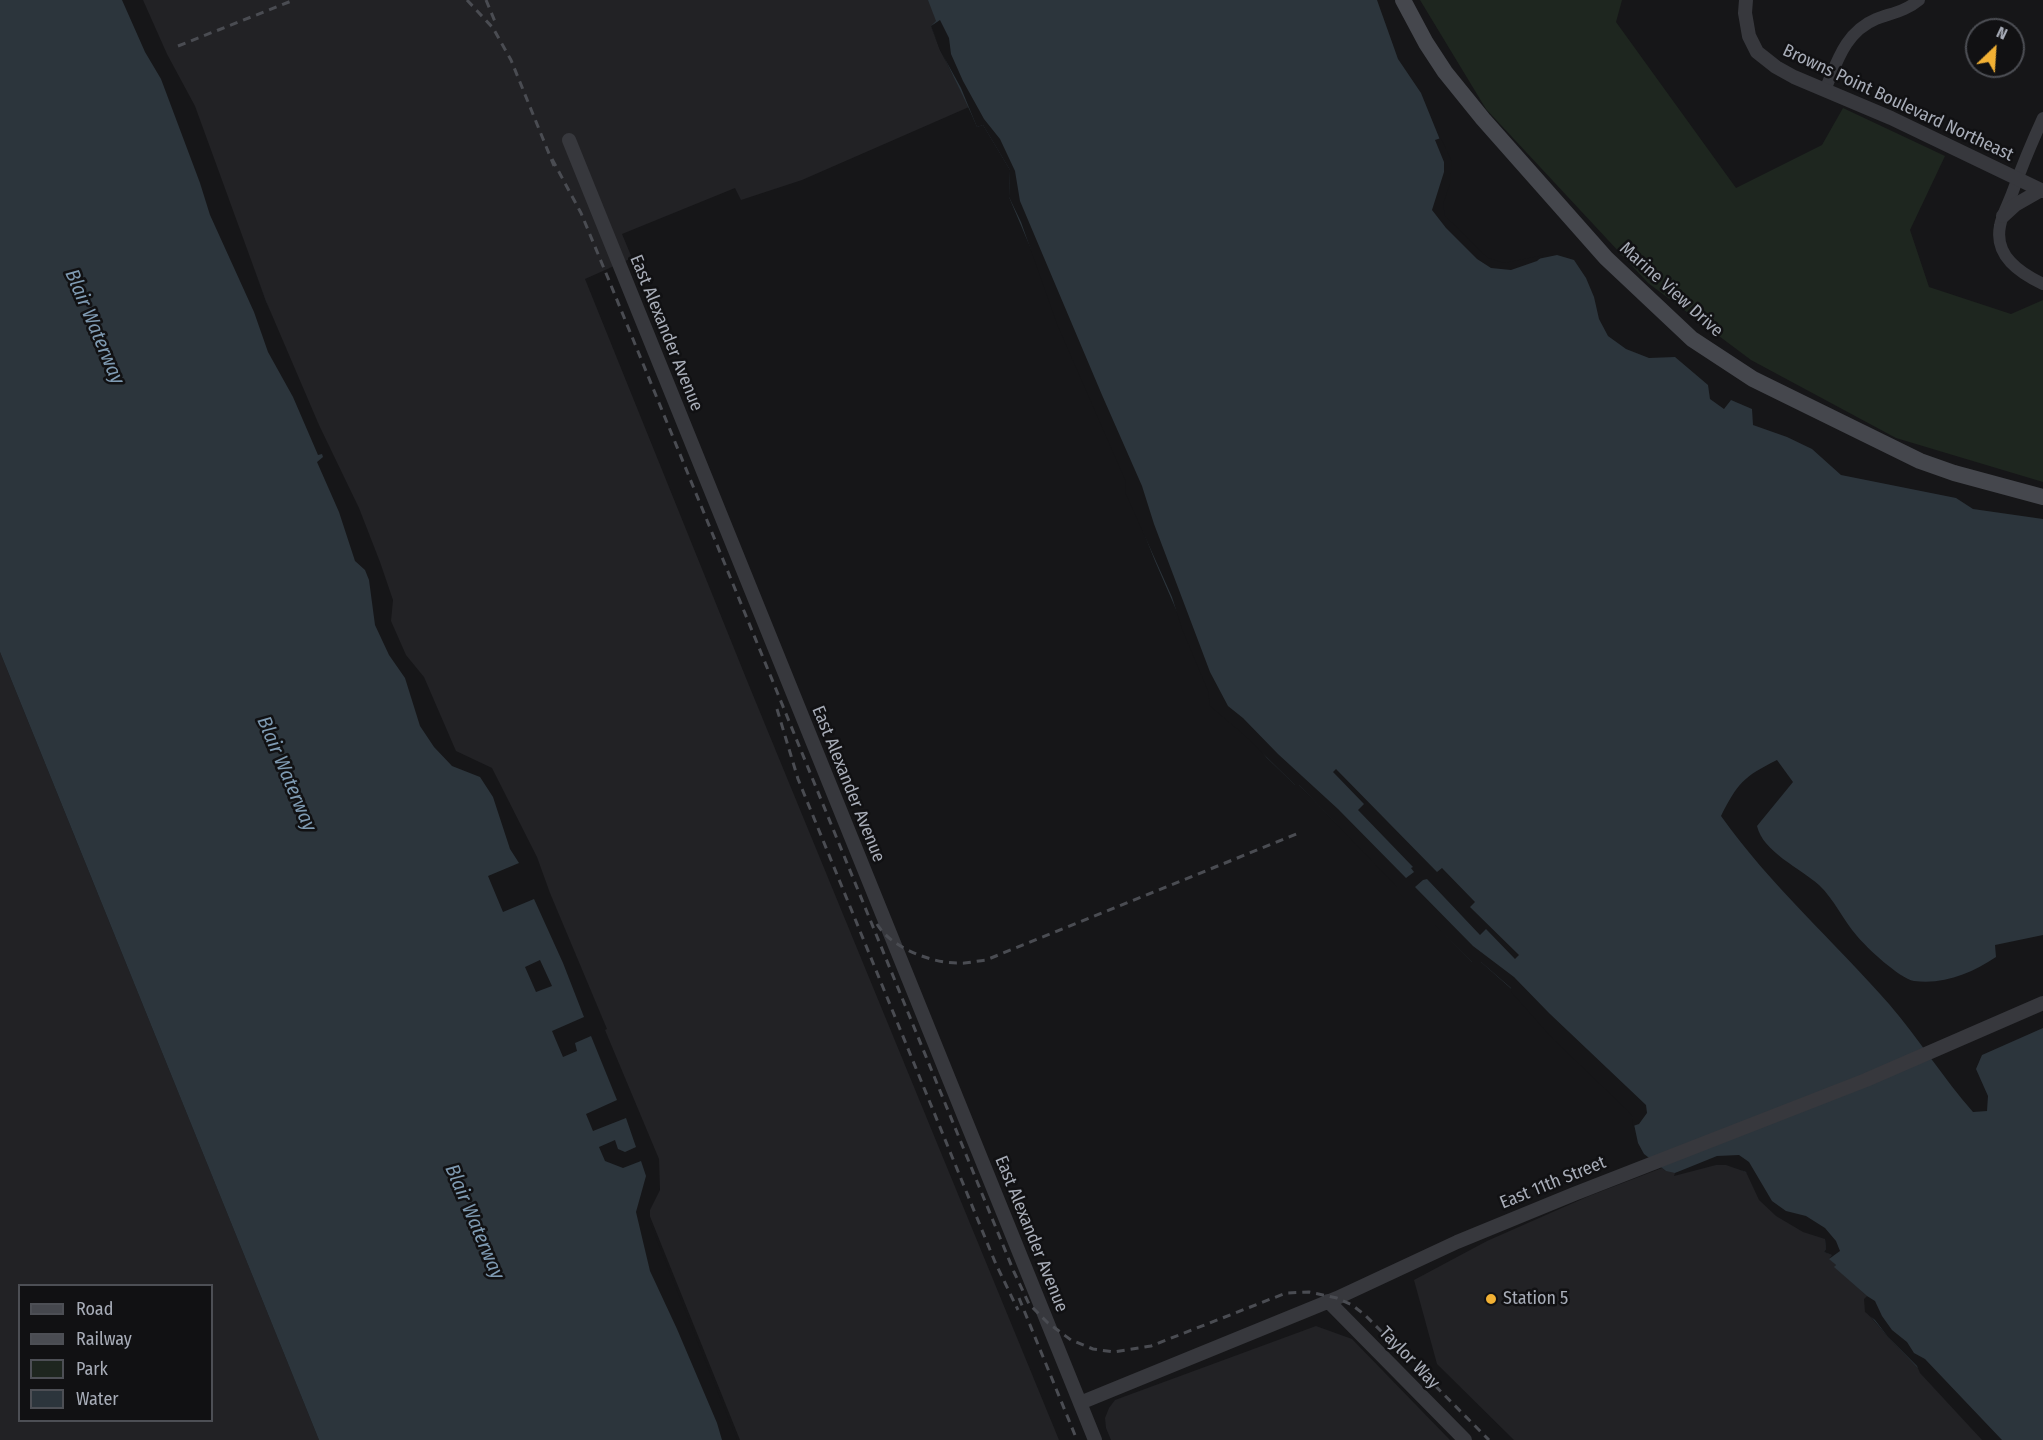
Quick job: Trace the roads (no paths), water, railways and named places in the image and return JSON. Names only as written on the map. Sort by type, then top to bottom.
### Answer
[{"type":"main road","name":"Marine View Drive","points":[[1403,0],[1445,72],[1483,119],[1614,267],[1692,339],[1754,379],[1920,461],[1954,473],[2043,497]]},
{"type":"street","name":"Browns Point Boulevard Northeast","points":[[1746,0],[1746,26],[1757,52],[1785,72],[1918,131],[2042,191]]},
{"type":"street","points":[[1825,90],[1844,47],[1856,31],[1868,23],[1909,8],[1919,0]]},
{"type":"street","points":[[2043,118],[2016,179],[2003,216],[1999,238],[2004,254],[2018,269],[2043,284]]},
{"type":"street","name":"East Alexander Avenue","points":[[569,140],[1095,1440]]},
{"type":"street","points":[[2003,216],[2015,205],[2042,191]]},
{"type":"street","name":"East 11th Street","points":[[1080,1403],[1328,1301],[1457,1242],[1616,1177],[1866,1080],[2043,1003]]},
{"type":"street","name":"Taylor Way","points":[[1328,1301],[1465,1440]]},
{"type":"water","name":"Blair Waterway","points":[[0,0],[139,0],[192,107],[388,621],[454,754],[489,768],[656,1160],[647,1209],[647,1224],[734,1440],[319,1440],[0,652]]},
{"type":"water","points":[[928,0],[1377,0],[1398,59],[1421,93],[1449,162],[1440,204],[1442,217],[1486,261],[1504,266],[1557,255],[1574,260],[1586,278],[1594,297],[1599,319],[1608,336],[1626,349],[1649,358],[1675,357],[1708,385],[1710,399],[1724,409],[1731,400],[1752,409],[1753,425],[1812,449],[1841,475],[1956,498],[1973,509],[2043,519],[2043,935],[1995,945],[1996,957],[1957,976],[1925,982],[1908,979],[1892,969],[1868,948],[1819,885],[1774,852],[1761,835],[1757,826],[1793,782],[1777,760],[1756,771],[1737,788],[1721,816],[1760,866],[1889,1004],[1973,1112],[1987,1111],[1988,1096],[1976,1069],[1982,1055],[2043,1028],[2043,1440],[1987,1440],[1888,1337],[1868,1313],[1867,1296],[1834,1267],[1836,1265],[1829,1259],[1832,1255],[1824,1252],[1825,1239],[1777,1213],[1749,1174],[1727,1163],[1710,1163],[1675,1173],[1666,1171],[1644,1154],[1638,1143],[1631,1110],[1516,993],[1481,962],[1472,962],[1299,785],[1295,785],[1267,758],[1211,690],[1136,513],[1129,481],[1009,197],[1010,170],[983,125],[977,127],[931,26],[936,21]]},
{"type":"railway","points":[[178,46],[294,0]]},
{"type":"railway","points":[[467,0],[493,28],[511,60],[554,166]]},
{"type":"railway","points":[[486,0],[496,24]]},
{"type":"railway","points":[[552,159],[581,213],[1029,1304],[1048,1323],[1071,1340],[1093,1349],[1114,1352],[1151,1346],[1286,1293],[1309,1292],[1337,1298],[1352,1305],[1365,1315],[1489,1440]]},
{"type":"railway","points":[[777,709],[798,779],[995,1262],[1018,1310]]},
{"type":"railway","points":[[877,924],[891,940],[924,957],[960,963],[986,960],[1299,833]]},
{"type":"railway","points":[[1019,1298],[1077,1440]]},
{"type":"place","name":"Station 5","points":[[1491,1299]]}]
